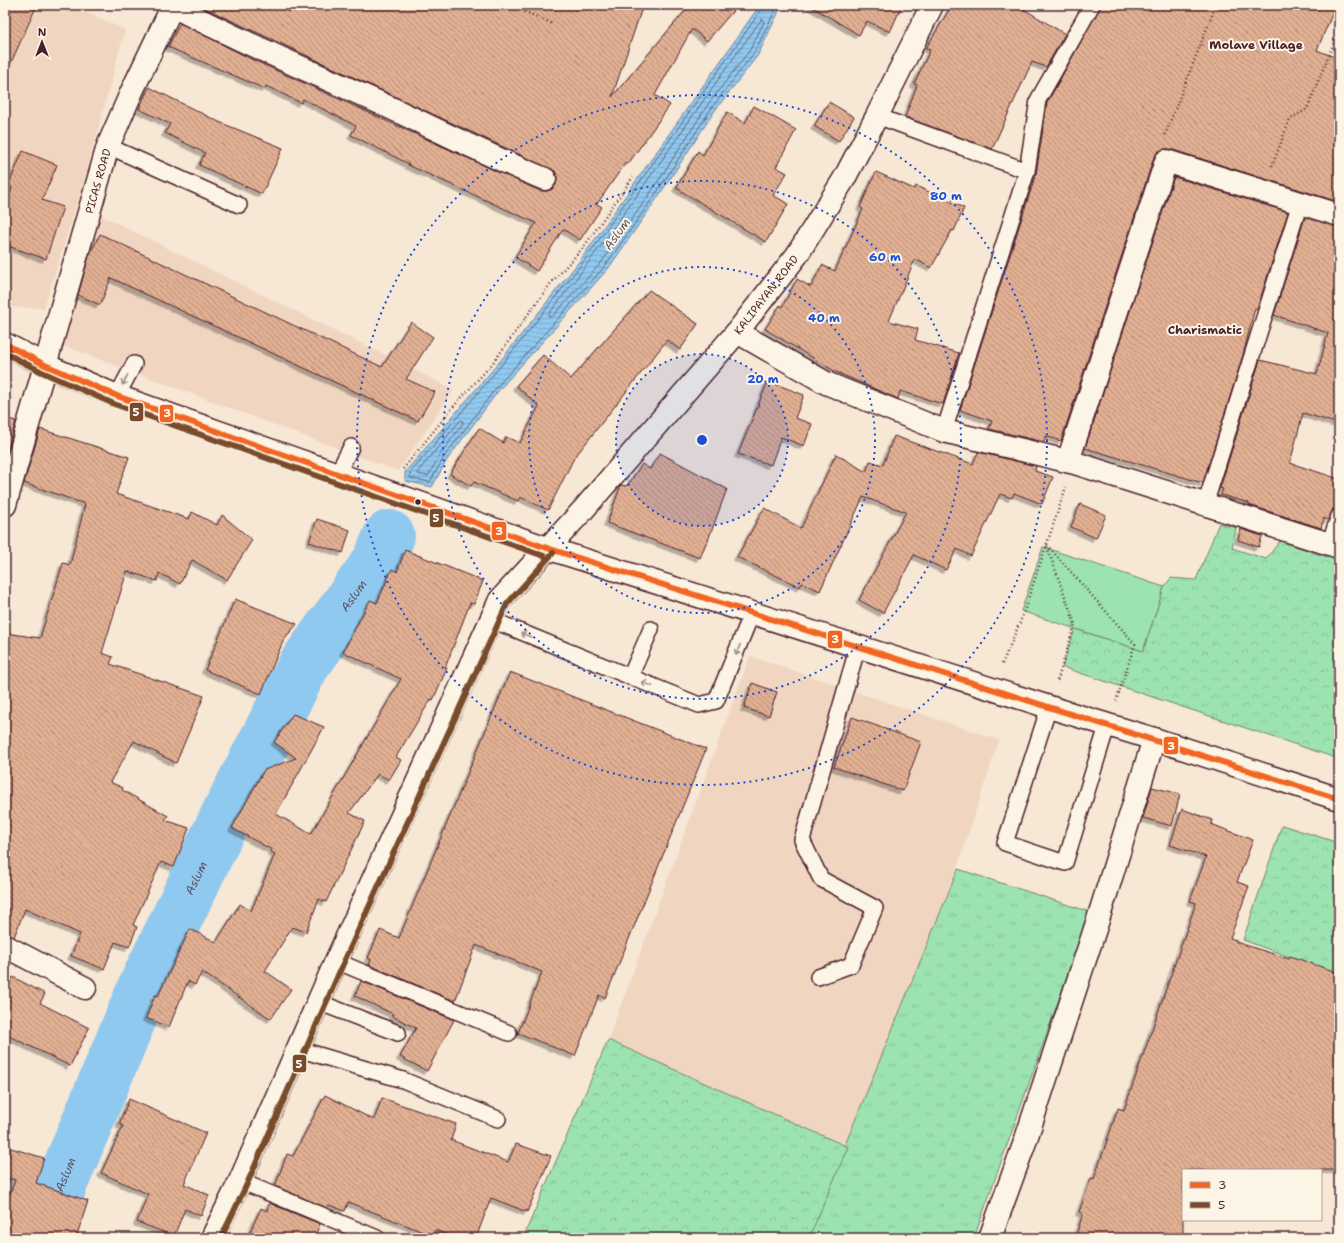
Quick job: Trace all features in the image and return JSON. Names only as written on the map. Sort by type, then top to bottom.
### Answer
[{"type":"street","name":"KALIPAYAN ROAD","points":[[212,1238],[240,1181],[336,961],[500,600],[583,510],[737,332],[797,256],[844,179],[932,5]]},
{"type":"street","points":[[173,6],[212,27],[394,110],[505,163],[545,179]]},
{"type":"street","name":"PICAS ROAD","points":[[5,505],[108,146],[132,91],[173,6]]},
{"type":"street","points":[[1072,462],[1166,160],[1262,192],[1339,215]]},
{"type":"street","points":[[737,332],[826,383],[944,431],[1072,462],[1334,545]]},
{"type":"street","points":[[5,344],[45,365],[117,396],[547,548],[1107,726],[1154,739],[1339,799]]},
{"type":"street","points":[[990,1238],[1025,1142],[1050,1060],[1096,926],[1154,739]]},
{"type":"street","points":[[5,946],[85,988]]},
{"type":"lane","points":[[944,431],[1027,171],[1038,100],[1092,5]]},
{"type":"lane","points":[[877,116],[1027,171]]},
{"type":"lane","points":[[108,146],[239,205]]},
{"type":"lane","points":[[1205,505],[1300,203]]},
{"type":"lane","points":[[117,396],[134,364]]},
{"type":"lane","points":[[337,474],[351,447]]},
{"type":"lane","points":[[1334,545],[1339,516]]},
{"type":"lane","points":[[492,620],[699,704],[716,701],[752,613]]},
{"type":"lane","points":[[630,677],[651,629]]},
{"type":"lane","points":[[818,978],[851,965],[875,908],[820,879],[802,840],[858,646]]},
{"type":"lane","points":[[1049,707],[1005,843],[1066,863],[1107,726]]},
{"type":"lane","points":[[336,961],[509,1033]]},
{"type":"lane","points":[[318,1002],[398,1033]]},
{"type":"lane","points":[[298,1049],[403,1080],[498,1119]]},
{"type":"lane","points":[[240,1181],[377,1238]]},
{"type":"path","points":[[510,5],[553,24]]},
{"type":"path","points":[[1166,160],[1162,141],[1216,5]]},
{"type":"path","points":[[1262,192],[1290,119],[1307,108],[1339,30]]},
{"type":"path","points":[[385,491],[454,406],[492,364],[552,283],[583,248],[632,177]]},
{"type":"path","points":[[992,689],[1021,620],[1047,545],[1072,462]]},
{"type":"path","points":[[1047,545],[1075,624],[1049,707]]},
{"type":"path","points":[[1047,545],[1135,644],[1107,726]]},
{"type":"shaded area","points":[[5,5],[69,5],[125,30],[83,185],[44,308],[5,307]]},
{"type":"shaded area","points":[[102,216],[454,390],[398,471],[61,345],[67,295]]},
{"type":"shaded area","points":[[750,656],[999,740],[957,868],[848,1147],[608,1040]]},
{"type":"green space","points":[[1219,523],[1236,528],[1232,548],[1266,559],[1280,541],[1339,561],[1339,759],[1062,667],[1075,629],[1143,651],[1164,587],[1171,578],[1196,580]]},
{"type":"green space","points":[[1043,547],[1164,587],[1143,651],[1021,611]]},
{"type":"green space","points":[[1282,825],[1339,843],[1339,975],[1243,940]]},
{"type":"green space","points":[[958,869],[1090,912],[974,1238],[807,1238]]},
{"type":"green space","points":[[608,1040],[848,1147],[809,1238],[523,1238]]},
{"type":"water","points":[[760,5],[782,5],[758,55],[716,109],[608,269],[499,390],[447,460],[432,487],[405,481],[405,472],[501,360],[581,259]]},
{"type":"building","points":[[5,5],[37,5],[5,76]]},
{"type":"building","points":[[198,5],[274,5],[290,12],[293,5],[643,5],[612,97],[690,5],[738,5],[707,41],[692,29],[655,95],[670,105],[628,164],[626,162],[597,204],[602,207],[580,240],[563,229],[537,271],[515,257],[536,223],[408,165],[409,164],[351,135],[356,126],[303,99],[301,103],[266,86],[265,89],[168,47],[180,23],[249,58],[540,191],[552,189],[556,184],[557,177],[555,171]]},
{"type":"building","points":[[809,5],[902,5],[890,32],[867,21],[859,35]]},
{"type":"building","points":[[952,5],[1017,5],[1065,34],[1046,67],[1032,62],[992,149],[905,117],[917,85],[914,84],[930,50],[926,48]]},
{"type":"building","points":[[1101,5],[1336,5],[1317,50],[1339,59],[1339,202],[1170,149],[1164,149],[1158,152],[1154,157],[1061,441],[1046,436],[1044,442],[989,429],[992,421],[960,410],[1036,174],[1047,103]]},
{"type":"building","points":[[149,87],[219,122],[283,148],[262,194],[199,165],[205,153],[165,133],[170,124],[139,109]]},
{"type":"building","points":[[829,102],[854,117],[839,141],[814,126]]},
{"type":"building","points":[[754,106],[796,130],[776,167],[787,173],[773,195],[788,204],[766,242],[676,188],[698,151],[703,155],[727,112],[745,123]]},
{"type":"building","points":[[23,151],[57,165],[42,200],[63,207],[46,259],[5,245],[5,210],[12,188],[8,186]]},
{"type":"building","points":[[876,172],[914,189],[916,186],[964,208],[954,231],[952,230],[931,268],[915,259],[889,321],[918,329],[915,340],[959,353],[943,404],[900,391],[898,399],[836,372],[765,329],[780,305],[782,307],[797,279],[811,287],[822,265],[835,271],[863,209],[860,207]]},
{"type":"building","points":[[1174,177],[1288,212],[1257,309],[1255,308],[1243,355],[1203,483],[1085,448]]},
{"type":"building","points":[[1305,217],[1339,227],[1339,424],[1303,413],[1290,463],[1339,479],[1339,507],[1333,509],[1328,520],[1324,518],[1321,528],[1221,495],[1223,489],[1220,488],[1260,360],[1317,374],[1328,333],[1274,315]]},
{"type":"building","points":[[100,234],[382,367],[411,322],[433,337],[406,379],[435,392],[418,421],[111,278],[100,305],[78,295],[89,256]]},
{"type":"building","points":[[649,290],[698,324],[680,350],[667,340],[574,458],[548,510],[520,497],[518,501],[474,482],[471,486],[450,474],[479,428],[503,443],[506,437],[520,443],[539,406],[516,386],[543,355],[571,379]]},
{"type":"building","points":[[768,381],[804,395],[795,418],[812,424],[804,446],[781,437],[771,465],[738,454]]},
{"type":"building","points":[[5,418],[16,421],[5,460]]},
{"type":"building","points":[[40,429],[129,457],[116,494],[189,519],[192,512],[217,525],[222,515],[252,540],[227,580],[192,560],[180,584],[159,573],[157,581],[127,571],[102,653],[113,657],[110,664],[204,696],[176,763],[134,741],[110,782],[123,788],[122,790],[168,816],[165,820],[189,828],[174,867],[161,862],[133,925],[137,927],[129,947],[115,942],[104,969],[71,956],[80,934],[25,909],[14,937],[5,934],[5,633],[40,638],[63,563],[70,565],[85,504],[24,483]]},
{"type":"building","points":[[894,436],[973,464],[978,452],[1036,466],[1035,471],[1053,477],[1042,504],[1014,493],[1012,498],[1000,494],[971,556],[957,549],[946,570],[914,555],[883,613],[859,600],[906,512],[863,497],[820,591],[802,583],[800,587],[737,557],[764,508],[801,528],[836,454],[866,472],[870,461],[883,465]]},
{"type":"building","points":[[660,453],[727,489],[700,558],[607,523],[621,485],[627,486],[642,464],[650,469]]},
{"type":"building","points":[[1080,504],[1106,515],[1096,538],[1071,527]]},
{"type":"building","points":[[317,519],[350,530],[343,553],[309,542]]},
{"type":"building","points":[[1241,529],[1262,536],[1259,547],[1238,540]]},
{"type":"building","points":[[405,550],[483,581],[474,604],[470,603],[445,668],[447,668],[433,700],[431,699],[396,757],[401,760],[389,780],[378,774],[349,813],[365,821],[326,902],[319,899],[306,932],[292,927],[265,971],[291,989],[271,1019],[202,972],[195,985],[188,981],[169,1027],[146,1018],[155,995],[158,996],[190,929],[216,942],[240,904],[251,911],[275,854],[271,852],[272,850],[232,828],[264,770],[296,758],[274,742],[293,714],[324,727],[276,814],[311,834],[401,679],[343,652],[370,600],[377,603],[392,569],[397,572]]},
{"type":"building","points":[[235,599],[297,624],[284,639],[261,694],[205,670]]},
{"type":"building","points":[[510,672],[706,749],[605,998],[599,995],[575,1056],[518,1033],[542,972],[476,945],[455,1001],[369,965],[371,960],[368,958],[380,930],[399,938]]},
{"type":"building","points":[[752,683],[777,692],[769,716],[744,708]]},
{"type":"building","points":[[852,717],[921,742],[903,791],[834,767]]},
{"type":"building","points":[[1152,787],[1180,794],[1172,826],[1143,818]]},
{"type":"building","points":[[1182,809],[1212,820],[1211,824],[1253,840],[1237,882],[1249,886],[1230,938],[1236,940],[1236,942],[1289,959],[1290,956],[1339,973],[1339,1170],[1182,1169],[1183,1238],[1075,1238],[1083,1214],[1079,1212],[1091,1178],[1094,1179],[1118,1108],[1124,1110],[1196,903],[1190,901],[1206,857],[1170,845]]},
{"type":"building","points":[[13,977],[45,994],[40,1003],[89,1028],[70,1066],[5,1034],[5,992]]},
{"type":"building","points":[[361,981],[454,1020],[427,1071],[400,1057],[416,1028],[392,1016],[393,1014],[355,996]]},
{"type":"building","points":[[325,1095],[374,1120],[382,1098],[456,1124],[451,1140],[508,1162],[516,1144],[551,1156],[527,1212],[491,1198],[476,1238],[456,1238],[435,1230],[433,1236],[348,1202],[345,1211],[329,1205],[327,1208],[275,1186],[287,1154],[293,1156]]},
{"type":"building","points":[[129,1099],[206,1133],[184,1184],[209,1195],[201,1216],[185,1209],[174,1236],[137,1222],[148,1194],[101,1173],[123,1126],[119,1124]]},
{"type":"building","points":[[11,1148],[44,1158],[36,1183],[88,1201],[76,1238],[5,1238],[5,1208],[15,1180],[5,1177],[5,1168]]},
{"type":"building","points":[[269,1203],[320,1224],[314,1238],[247,1238],[261,1208],[267,1211]]},
{"type":"waterway","name":"Aslum","points":[[39,1238],[145,984],[229,810],[304,665],[378,562],[389,536]]},
{"type":"transit line","name":"3","points":[[5,344],[45,365],[117,396],[547,548],[1339,799]]},
{"type":"transit line","name":"5","points":[[5,353],[42,372],[114,404],[544,556]]},
{"type":"transit line","name":"5","points":[[221,1238],[247,1184],[343,964],[507,604],[553,553]]},
{"type":"district","name":"Molave Village","points":[[1256,45]]},
{"type":"district","name":"Charismatic","points":[[1205,330]]}]
